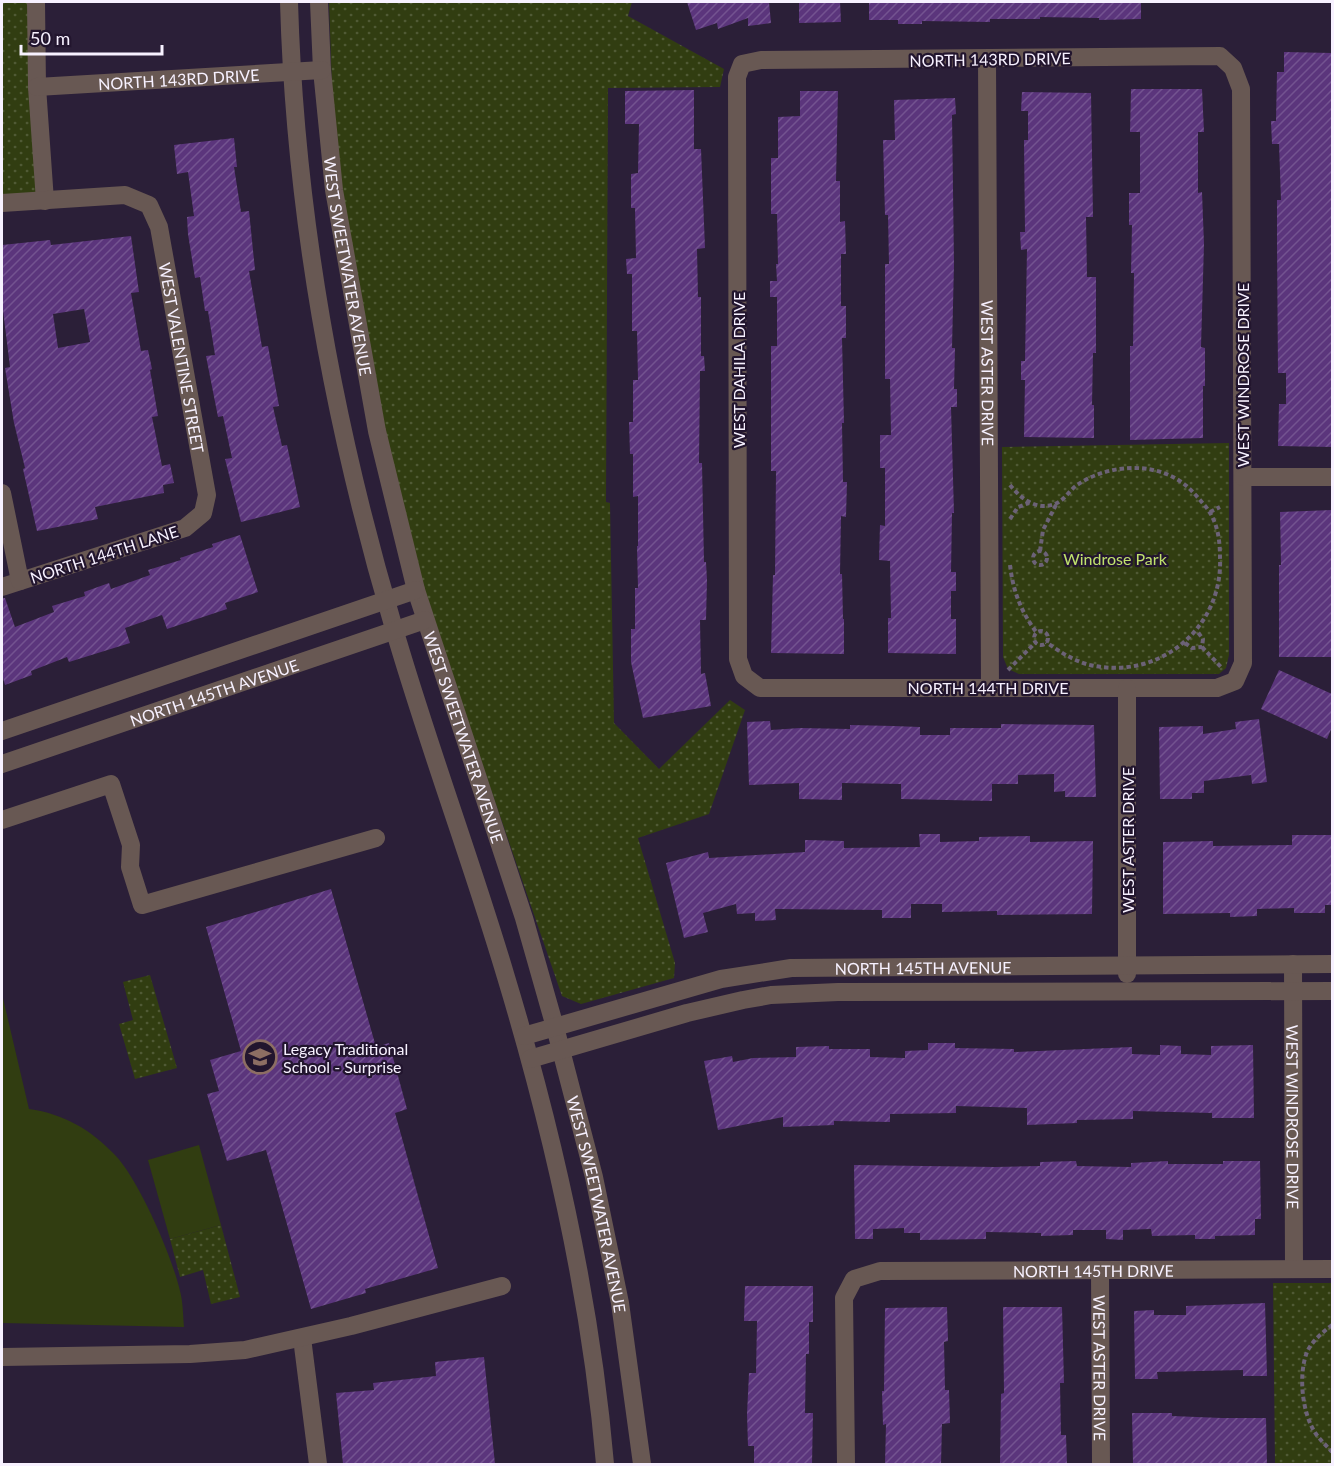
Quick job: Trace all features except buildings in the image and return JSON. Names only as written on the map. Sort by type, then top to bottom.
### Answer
[{"type":"street","points":[[2,203],[45,201],[37,87],[36,2]]},
{"type":"street","name":"WEST SWEETWATER AVENUE","points":[[289,2],[291,72],[299,164],[314,283],[351,470],[385,599],[488,919],[524,1036],[548,1127],[579,1274],[598,1393],[606,1464]]},
{"type":"street","name":"WEST SWEETWATER AVENUE","points":[[319,2],[322,70],[334,190],[343,252],[377,431],[416,590],[520,908],[555,1027],[594,1177],[628,1347],[642,1464]]},
{"type":"street","name":"NORTH 143RD DRIVE","points":[[742,64],[761,60],[1220,56],[1233,68]]},
{"type":"street","name":"WEST ASTER DRIVE","points":[[987,59],[990,687]]},
{"type":"street","name":"WEST DAHILA DRIVE","points":[[742,64],[737,77],[738,660],[744,676]]},
{"type":"street","name":"WEST WINDROSE DRIVE","points":[[1233,68],[1241,89],[1243,477],[1243,663],[1235,681]]},
{"type":"street","name":"NORTH 143RD DRIVE","points":[[37,87],[322,70]]},
{"type":"street","name":"WEST VALENTINE STREET","points":[[45,201],[125,195],[149,205],[159,227],[207,495],[203,513]]},
{"type":"street","points":[[1243,477],[1332,477]]},
{"type":"street","points":[[2,494],[20,581]]},
{"type":"street","name":"NORTH 144TH LANE","points":[[2,587],[185,528],[203,513]]},
{"type":"street","name":"NORTH 145TH AVENUE","points":[[2,731],[416,590]]},
{"type":"street","name":"NORTH 145TH AVENUE","points":[[2,764],[425,620]]},
{"type":"street","name":"NORTH 144TH DRIVE","points":[[744,676],[760,688],[1217,688],[1235,681]]},
{"type":"street","name":"WEST ASTER DRIVE","points":[[1127,688],[1127,991]]},
{"type":"street","points":[[2,820],[111,784],[131,845],[130,867],[142,905],[376,838]]},
{"type":"street","name":"WEST WINDROSE DRIVE","points":[[1293,964],[1294,1269]]},
{"type":"street","name":"NORTH 145TH AVENUE","points":[[524,1036],[721,979],[791,968],[1332,964]]},
{"type":"street","name":"NORTH 145TH AVENUE","points":[[530,1059],[687,1013],[771,995],[1332,991]]},
{"type":"street","name":"NORTH 145TH DRIVE","points":[[846,1464],[844,1298],[854,1280],[880,1270],[1332,1269]]},
{"type":"street","name":"WEST ASTER DRIVE","points":[[1100,1270],[1101,1464]]},
{"type":"street","points":[[2,1357],[214,1353],[245,1350],[302,1338],[502,1286]]},
{"type":"street","points":[[302,1338],[318,1464]]},
{"type":"path","points":[[1040,552],[1044,530],[1058,502],[1077,485],[1114,469],[1130,468],[1153,471],[1174,478],[1192,491],[1210,512],[1220,540],[1219,587],[1206,617],[1185,643],[1167,655],[1142,664],[1120,667],[1090,665],[1065,656],[1046,642]]},
{"type":"path","points":[[1010,485],[1020,497],[1030,503],[1042,506],[1058,502]]},
{"type":"path","points":[[1010,519],[1018,507],[1030,503]]},
{"type":"path","points":[[1210,512],[1220,507]]},
{"type":"path","points":[[1010,565],[1013,588],[1018,602],[1037,633]]},
{"type":"path","points":[[1197,631],[1203,639],[1202,647]]},
{"type":"path","points":[[1045,632],[1048,638],[1046,642],[1040,645],[1036,642],[1034,638],[1037,633],[1045,632]]},
{"type":"path","points":[[1008,671],[1036,642]]},
{"type":"path","points":[[1185,643],[1192,648],[1202,647]]},
{"type":"path","points":[[1202,647],[1235,681]]},
{"type":"path","points":[[1332,1325],[1322,1333],[1308,1351],[1301,1377],[1305,1405],[1315,1433],[1332,1452]]},
{"type":"green space","points":[[2,2],[29,2],[38,195],[2,197]]},
{"type":"green space","points":[[329,2],[632,2],[628,16],[724,69],[720,87],[608,88],[606,502],[610,503],[614,723],[659,769],[730,700],[745,710],[709,814],[638,838],[675,963],[674,978],[581,1004],[562,996],[427,604],[380,422],[343,205],[332,89]]},
{"type":"green space","name":"Windrose Park","points":[[1229,443],[1229,655],[1226,668],[1219,674],[1019,674],[1008,669],[1003,657],[1002,447]]},
{"type":"green space","points":[[150,975],[177,1068],[135,1079],[119,1024],[133,1020],[123,982]]},
{"type":"green space","points":[[2,994],[29,1109],[65,1119],[86,1130],[106,1146],[124,1167],[154,1219],[170,1258],[181,1295],[184,1327],[2,1323]]},
{"type":"green space","points":[[199,1145],[221,1225],[170,1239],[148,1160]]},
{"type":"green space","points":[[221,1225],[240,1297],[211,1304],[203,1270],[180,1277],[170,1239]]},
{"type":"green space","points":[[1273,1283],[1332,1283],[1332,1464],[1275,1464]]},
{"type":"place","name":"Legacy Traditional School - Surprise","points":[[260,1057]]}]
